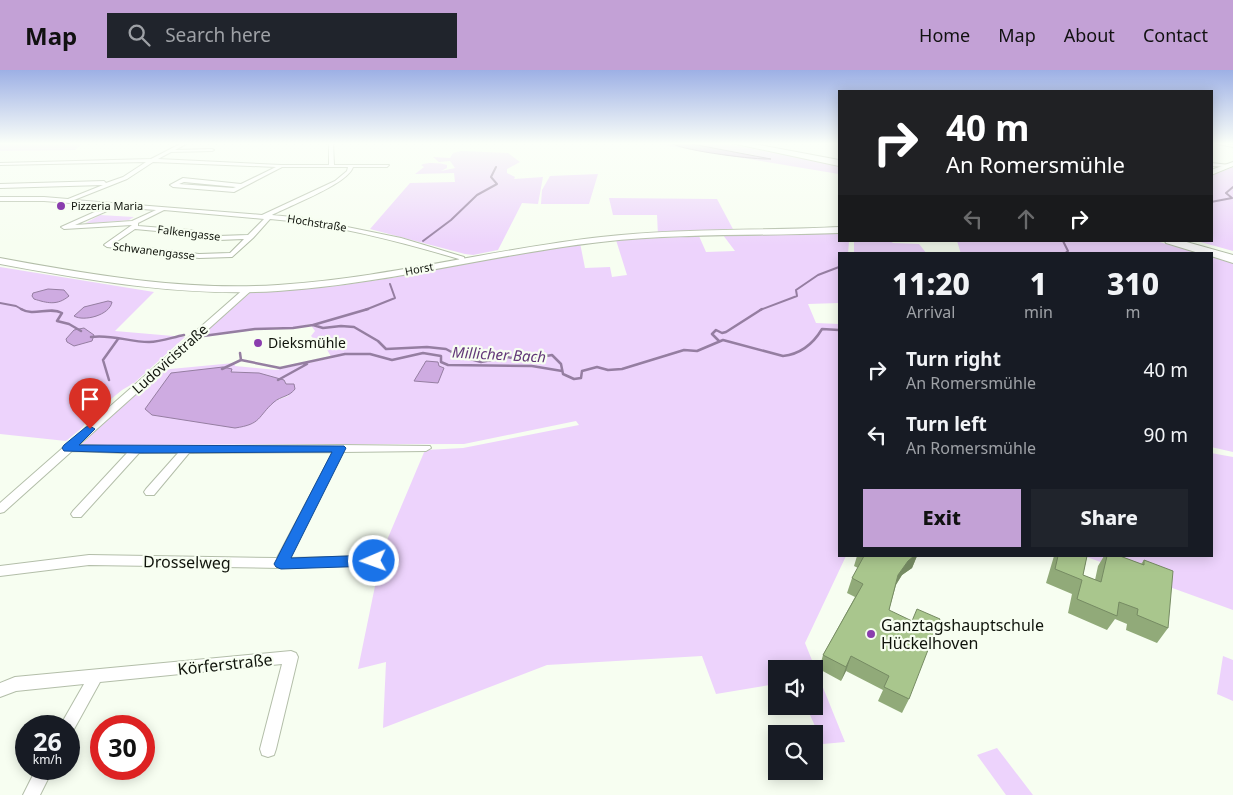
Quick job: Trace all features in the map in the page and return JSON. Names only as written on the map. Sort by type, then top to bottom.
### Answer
[{"type":"highway","points":[[1174,242],[1208,252]]},
{"type":"highway","points":[[1188,242],[1233,254]]},
{"type":"highway","points":[[1213,253],[1233,259]]},
{"type":"street","points":[[68,201],[127,177]]},
{"type":"street","points":[[244,186],[183,180],[173,185],[234,190],[244,186],[261,177]]},
{"type":"street","points":[[251,237],[267,216],[337,182],[343,177]]},
{"type":"street","points":[[0,186],[113,182]]},
{"type":"street","points":[[30,193],[44,185]]},
{"type":"street","name":"Hochstraße","points":[[0,199],[117,204],[267,216],[326,223],[401,240],[462,258],[462,260]]},
{"type":"street","name":"Hochstraße","points":[[117,204],[64,227],[134,225],[166,208]]},
{"type":"street","name":"Falkengasse","points":[[134,225],[218,238],[251,237]]},
{"type":"street","name":"Schwanengasse","points":[[134,225],[107,245],[199,256],[232,255],[251,237]]},
{"type":"street","name":"Horst","points":[[0,261],[150,286],[249,289],[346,281],[527,249],[606,239],[838,230]]},
{"type":"street","name":"Ludovicistraße","points":[[0,509],[249,289]]},
{"type":"street","points":[[68,448],[136,450],[426,448]]},
{"type":"street","points":[[281,564],[340,448]]},
{"type":"street","points":[[150,492],[187,449]]},
{"type":"street","points":[[77,514],[136,450]]},
{"type":"street","name":"Drosselweg","points":[[0,571],[89,560],[281,564],[374,561]]},
{"type":"street","name":"Körferstraße","points":[[0,690],[15,684],[94,678],[291,656],[268,749]]},
{"type":"street","points":[[74,715],[94,678]]},
{"type":"street","points":[[31,795],[39,780]]},
{"type":"shaded area","points":[[454,177],[515,177],[514,179],[543,177],[538,204],[522,203],[498,250],[473,255],[465,254],[370,229],[410,183],[455,182]]},
{"type":"shaded area","points":[[550,177],[597,177],[589,204],[541,204],[542,190]]},
{"type":"shaded area","points":[[1213,177],[1233,177],[1233,251],[1201,242],[1213,242]]},
{"type":"shaded area","points":[[609,198],[717,199],[734,231],[658,235],[657,215],[613,215]]},
{"type":"shaded area","points":[[100,215],[134,217],[129,220],[84,224]]},
{"type":"shaded area","points":[[838,234],[838,242],[849,242],[848,252],[838,252],[838,303],[808,304],[816,323],[838,324],[838,557],[846,557],[805,643],[812,660],[768,660],[768,685],[716,694],[702,656],[547,665],[383,728],[386,662],[358,669],[382,552],[425,450],[463,448],[579,425],[576,421],[464,444],[81,445],[160,370],[234,363],[235,366],[276,370],[332,358],[321,340],[315,340],[311,336],[315,331],[310,324],[292,328],[278,327],[199,337],[250,293],[335,286],[392,278],[494,257],[580,243],[585,268],[610,267],[612,277],[627,275],[616,240],[699,236],[706,252],[735,251],[723,235]],"holes":[[[231,369],[230,372],[258,373],[284,380],[286,384],[294,384],[288,396],[275,401],[177,418],[152,415]]]},
{"type":"shaded area","points":[[854,242],[892,242],[919,244],[925,252],[854,252]]},
{"type":"shaded area","points":[[957,242],[1159,242],[1194,252],[960,252]]},
{"type":"shaded area","points":[[1213,258],[1233,263],[1233,452],[1213,447]]},
{"type":"shaded area","points":[[0,267],[154,292],[115,331],[185,337],[134,383],[122,390],[87,419],[83,427],[66,441],[0,434]]},
{"type":"shaded area","points":[[48,289],[64,290],[69,296],[52,303],[34,299],[32,296],[33,293]]},
{"type":"shaded area","points":[[108,301],[112,302],[110,307],[102,314],[90,318],[74,316],[84,307]]},
{"type":"shaded area","points":[[84,328],[94,335],[92,341],[74,346],[67,342],[66,339],[74,330]]},
{"type":"shaded area","points":[[426,361],[438,362],[439,366],[444,368],[438,383],[414,381]]},
{"type":"shaded area","points":[[223,367],[232,369],[231,372],[259,373],[284,380],[286,384],[294,384],[295,389],[290,394],[274,402],[255,422],[235,428],[152,415],[145,409],[171,373]]},
{"type":"shaded area","points":[[1213,453],[1233,457],[1233,610],[1087,557],[1213,557]]},
{"type":"shaded area","points":[[1223,656],[1233,660],[1233,701],[1217,694]]},
{"type":"shaded area","points":[[823,688],[845,742],[823,744],[823,725],[814,725],[810,715],[823,715]]},
{"type":"shaded area","points":[[997,748],[1033,795],[1006,795],[977,755]]},
{"type":"building","name":"Ganztagshauptschule Hückelhoven","points":[[863,557],[913,557],[898,575],[889,610],[912,621],[917,609],[940,619],[909,699],[884,687],[889,676],[851,656],[846,667],[823,655],[863,584],[852,578]]},
{"type":"building","points":[[1058,557],[1087,557],[1083,575],[1101,582],[1107,557],[1123,557],[1144,565],[1144,560],[1173,571],[1168,628],[1137,615],[1138,609],[1119,602],[1117,616],[1077,599],[1082,580],[1055,569]]},
{"type":"waterway","points":[[423,241],[451,220],[477,195],[497,184],[491,177]]},
{"type":"waterway","name":"Millicher Bach","points":[[1213,202],[1232,198],[1226,193],[1233,187]]},
{"type":"waterway","name":"Millicher Bach","points":[[1064,242],[1068,251],[1067,252]]},
{"type":"waterway","name":"Millicher Bach","points":[[761,310],[797,296],[796,290],[818,275],[838,267]]},
{"type":"waterway","points":[[366,310],[395,298],[390,284]]},
{"type":"waterway","name":"Millicher Bach","points":[[0,303],[16,306],[22,309]]},
{"type":"waterway","name":"Millicher Bach","points":[[22,309],[31,312],[57,311],[62,313],[57,321],[69,324],[81,331]]},
{"type":"waterway","points":[[313,325],[366,310]]},
{"type":"waterway","name":"Millicher Bach","points":[[719,341],[712,334],[716,330],[722,333],[726,332],[761,310]]},
{"type":"waterway","name":"Millicher Bach","points":[[203,336],[255,329],[293,328],[313,325]]},
{"type":"waterway","name":"Millicher Bach","points":[[313,325],[323,328],[354,327],[378,341],[386,349],[427,347],[446,349],[459,356],[481,362],[507,357],[523,360],[552,355],[561,364],[563,374],[574,379],[581,378],[582,371],[597,367],[608,370],[622,369],[684,350],[697,351],[723,340],[783,356],[789,355],[801,351],[815,339],[822,329],[838,330]]},
{"type":"waterway","name":"Millicher Bach","points":[[91,337],[98,336],[149,342],[184,335]]},
{"type":"waterway","points":[[109,380],[103,360],[118,339]]},
{"type":"waterway","name":"Millicher Bach","points":[[240,353],[241,360]]},
{"type":"waterway","name":"Millicher Bach","points":[[241,360],[280,368],[345,354],[370,354],[392,360],[423,353],[441,356],[441,362],[448,365],[532,366],[562,371]]},
{"type":"waterway","points":[[222,369],[241,360]]},
{"type":"waterway","points":[[278,380],[307,364]]},
{"type":"place","name":"Pizzeria Maria","points":[[61,206]]},
{"type":"place","name":"Dieksmühle","points":[[258,343]]},
{"type":"place","name":"Ganztagshauptschule Hückelhoven","points":[[871,634]]},
{"type":"route","points":[[90,429],[68,448],[136,450],[340,448],[281,564],[374,561]]}]
